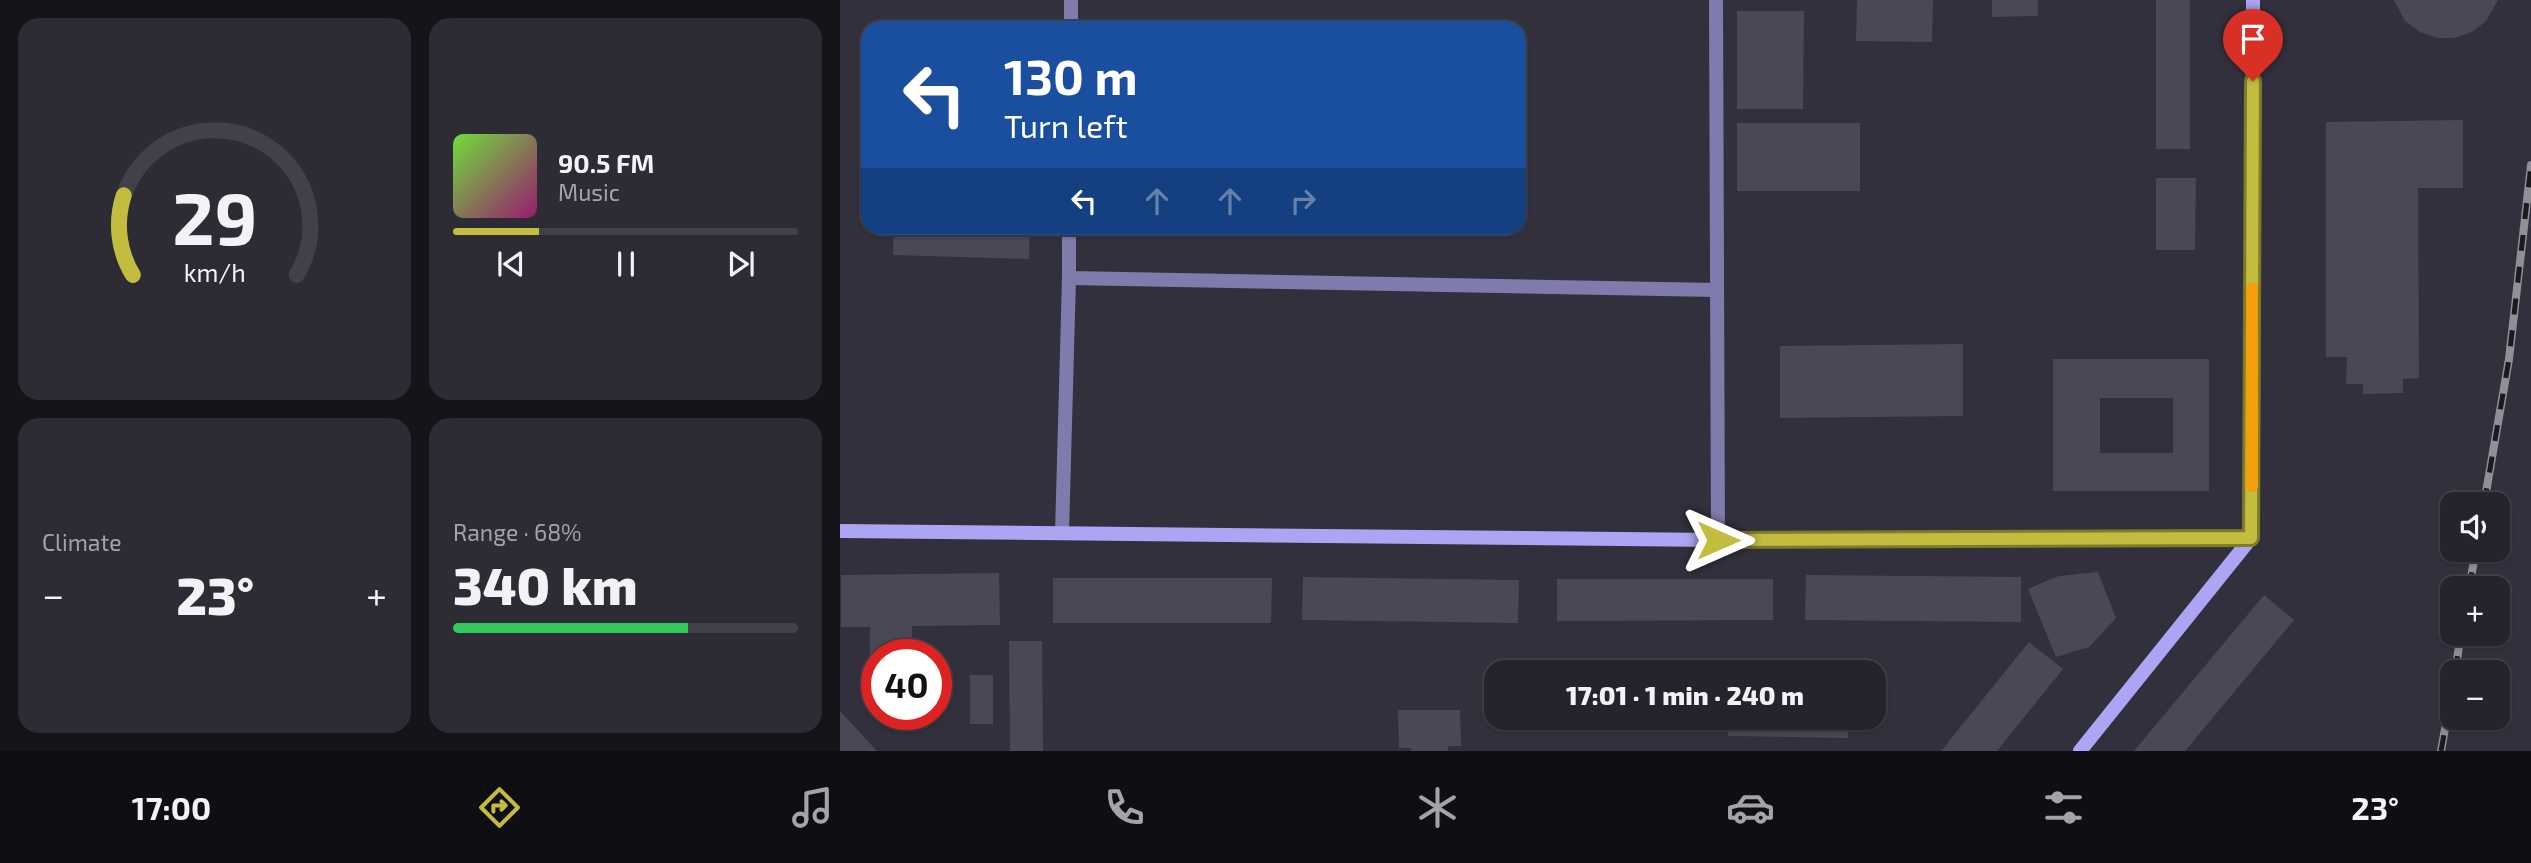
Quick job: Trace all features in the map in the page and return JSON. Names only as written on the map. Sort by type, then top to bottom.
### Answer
[{"type":"street","points":[[1071,0],[1071,21]]},
{"type":"street","points":[[1716,0],[1718,540]]},
{"type":"street","points":[[2080,751],[2251,538],[2253,0]]},
{"type":"street","points":[[1062,533],[1069,235]]},
{"type":"street","points":[[1069,278],[1717,290]]},
{"type":"street","points":[[840,531],[1718,540],[2251,538]]},
{"type":"building","points":[[1857,0],[1933,0],[1932,42],[1856,41]]},
{"type":"building","points":[[1992,0],[2038,0],[2038,16],[1992,17]]},
{"type":"building","points":[[2156,0],[2190,0],[2190,149],[2156,149]]},
{"type":"building","points":[[2394,0],[2498,0],[2486,21],[2472,32],[2455,38],[2437,38],[2420,32],[2405,21]]},
{"type":"building","points":[[1737,11],[1804,11],[1803,109],[1737,109]]},
{"type":"building","points":[[2463,120],[2463,188],[2418,188],[2419,378],[2403,379],[2403,393],[2363,394],[2363,384],[2346,384],[2347,357],[2326,357],[2326,122]]},
{"type":"building","points":[[1737,123],[1860,123],[1860,191],[1737,191]]},
{"type":"building","points":[[2156,178],[2196,178],[2195,250],[2156,250]]},
{"type":"building","points":[[894,235],[1030,235],[1029,259],[893,255]]},
{"type":"building","points":[[1963,344],[1963,416],[1780,418],[1780,346]]},
{"type":"building","points":[[2053,359],[2209,359],[2209,491],[2053,491]],"holes":[[[2100,398],[2173,398],[2173,453],[2100,453]]]},
{"type":"building","points":[[2098,572],[2116,618],[2089,647],[2056,657],[2028,589],[2059,576]]},
{"type":"building","points":[[999,573],[1000,625],[912,626],[912,639],[870,639],[870,627],[841,627],[841,575]]},
{"type":"building","points":[[1806,575],[2021,577],[2021,622],[1805,620]]},
{"type":"building","points":[[1303,577],[1519,580],[1518,623],[1302,620]]},
{"type":"building","points":[[1053,578],[1272,578],[1271,623],[1053,623]]},
{"type":"building","points":[[1557,579],[1773,579],[1773,620],[1557,621]]},
{"type":"building","points":[[2264,595],[2294,620],[2185,751],[2134,751]]},
{"type":"building","points":[[1009,641],[1042,641],[1043,751],[1010,751]]},
{"type":"building","points":[[2029,642],[2063,669],[1997,751],[1941,751]]},
{"type":"building","points":[[970,675],[993,675],[993,724],[970,724]]},
{"type":"building","points":[[1398,710],[1460,710],[1461,746],[1448,746],[1448,751],[1411,751],[1411,748],[1399,748]]},
{"type":"building","points":[[840,711],[877,751],[840,751]]},
{"type":"building","points":[[1728,730],[1848,730],[1848,738],[1728,736]]},
{"type":"railway","points":[[2486,492],[2509,359],[2531,165]]},
{"type":"railway","points":[[2471,576],[2474,562]]},
{"type":"railway","points":[[2457,660],[2459,646]]},
{"type":"railway","points":[[2441,751],[2445,730]]},
{"type":"slow traffic","points":[[2252,288],[2252,486]]},
{"type":"route","points":[[1718,540],[2251,538],[2253,81]]}]
